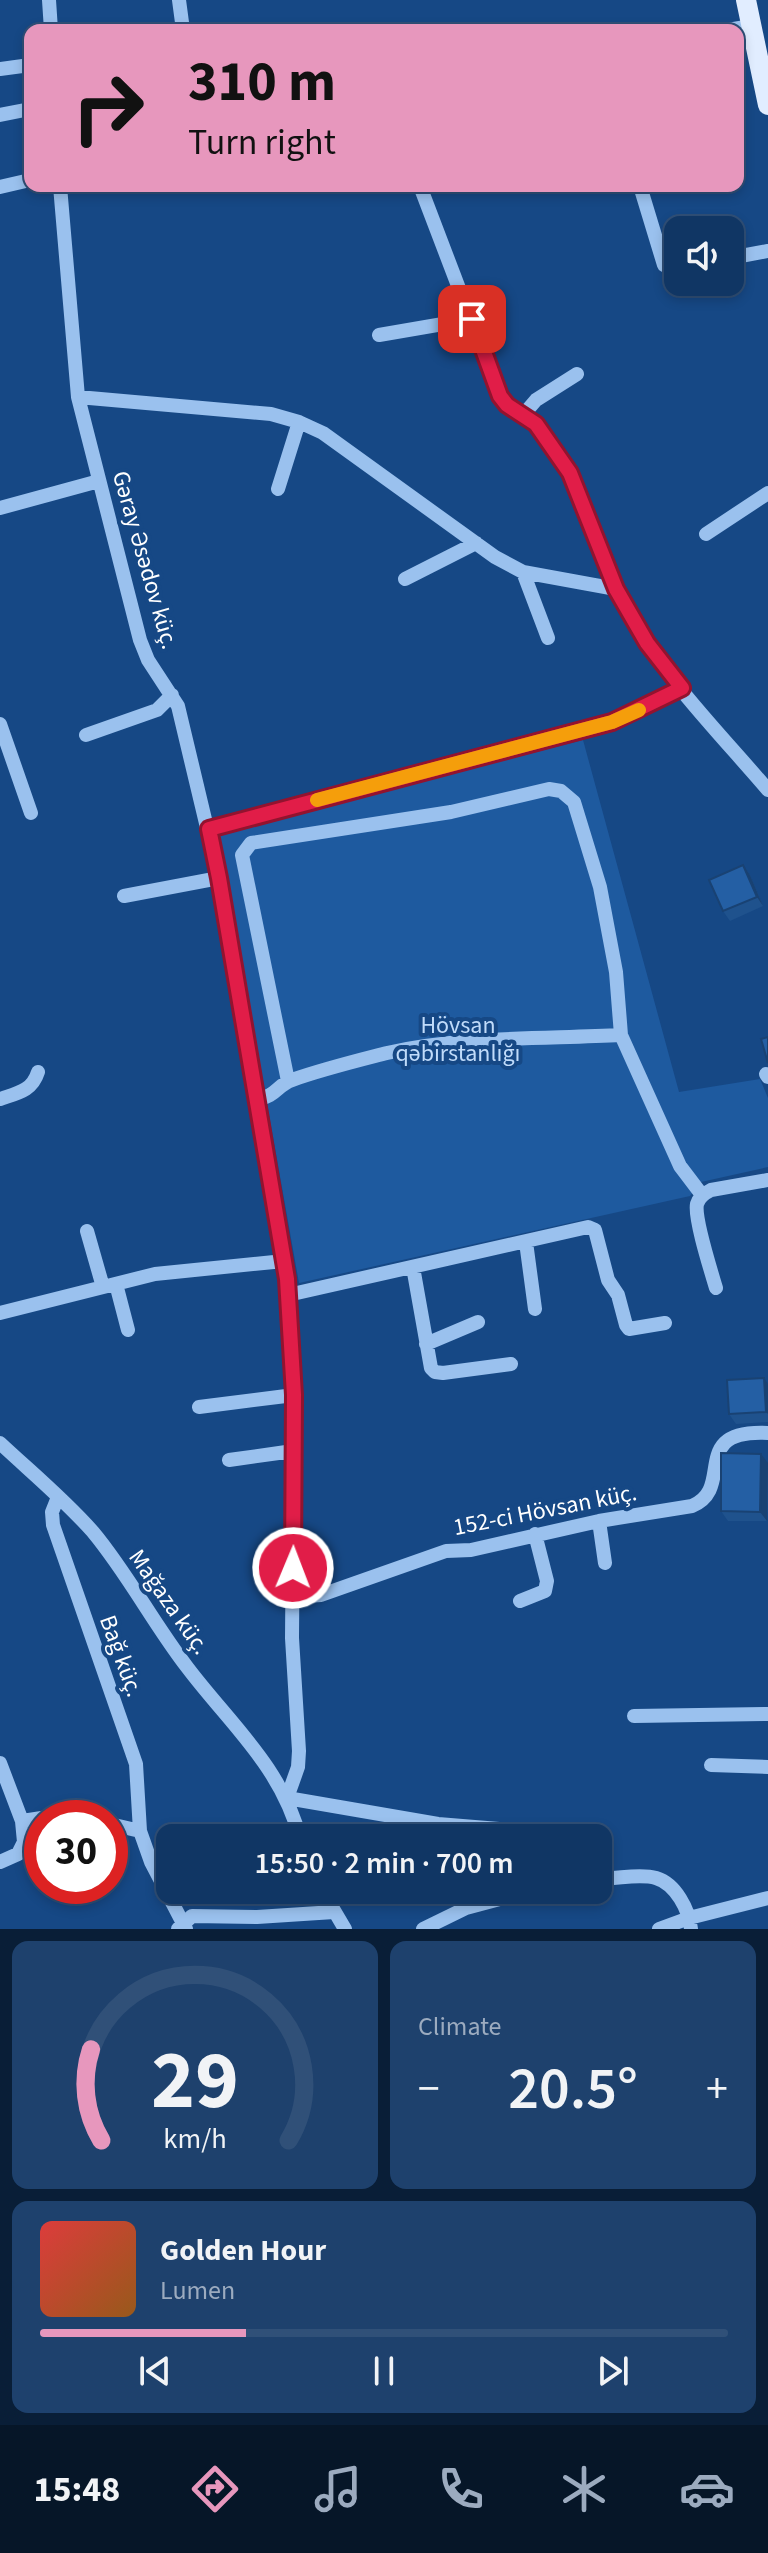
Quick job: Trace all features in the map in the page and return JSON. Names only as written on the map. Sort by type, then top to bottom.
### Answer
[{"type":"main road","points":[[746,0],[768,105]]},
{"type":"street","points":[[49,0],[51,24]]},
{"type":"street","points":[[179,0],[182,24]]},
{"type":"street","points":[[744,27],[751,26]]},
{"type":"street","points":[[0,69],[24,66]]},
{"type":"street","points":[[0,115],[24,110]]},
{"type":"street","points":[[0,187],[24,181]]},
{"type":"street","name":"Gəray Əsədov küç.","points":[[61,192],[78,397],[140,640],[148,660],[178,706],[209,829],[284,1261],[294,1395],[292,1638],[299,1751],[298,1767],[287,1798]]},
{"type":"street","points":[[422,192],[500,396],[507,405],[536,424],[570,473],[616,589],[647,643],[682,688],[763,775],[768,790]]},
{"type":"street","points":[[642,192],[664,265]]},
{"type":"street","points":[[744,255],[768,251]]},
{"type":"street","points":[[379,335],[472,319]]},
{"type":"street","points":[[524,414],[536,400],[577,374]]},
{"type":"street","points":[[78,397],[257,412],[299,422],[323,433],[476,543],[523,572],[616,589]]},
{"type":"street","points":[[278,489],[299,422]]},
{"type":"street","points":[[0,508],[99,481]]},
{"type":"street","points":[[706,534],[768,493]]},
{"type":"street","points":[[405,579],[476,543]]},
{"type":"street","points":[[523,572],[548,638]]},
{"type":"street","points":[[209,829],[612,722],[682,688]]},
{"type":"street","points":[[86,735],[157,710],[172,695]]},
{"type":"street","points":[[0,724],[31,813]]},
{"type":"street","points":[[288,1081],[242,855],[245,849],[251,843],[451,812],[549,789],[561,791],[574,802],[600,887],[616,972],[621,1035],[680,1166],[702,1195]]},
{"type":"street","points":[[124,896],[219,878]]},
{"type":"street","points":[[256,1100],[275,1093],[288,1081],[404,1051],[461,1043],[621,1035]]},
{"type":"street","points":[[0,1099],[25,1091],[34,1084],[38,1072]]},
{"type":"street","points":[[716,1288],[697,1204],[702,1195],[711,1190],[768,1180]]},
{"type":"street","points":[[288,1295],[588,1227],[595,1230],[608,1280],[618,1295],[629,1329],[665,1323]]},
{"type":"street","points":[[87,1231],[128,1330]]},
{"type":"street","points":[[526,1242],[535,1309]]},
{"type":"street","points":[[0,1313],[155,1274],[284,1261]]},
{"type":"street","points":[[413,1267],[431,1368],[435,1372],[511,1364]]},
{"type":"street","points":[[426,1344],[478,1322]]},
{"type":"street","points":[[199,1407],[294,1395]]},
{"type":"street","name":"152-ci Hövsan küç.","points":[[292,1597],[321,1595],[446,1551],[471,1550],[599,1521],[692,1506],[709,1493],[719,1450],[724,1442],[739,1435],[768,1433]]},
{"type":"street","name":"Mağaza küç.","points":[[0,1443],[92,1531],[186,1666],[262,1759],[287,1798]]},
{"type":"street","points":[[229,1460],[293,1451]]},
{"type":"street","name":"Bağ küç.","points":[[58,1497],[52,1512],[53,1525],[136,1764],[140,1831],[182,1927]]},
{"type":"street","points":[[599,1521],[605,1563]]},
{"type":"street","points":[[520,1601],[545,1591],[547,1581],[535,1534]]},
{"type":"street","points":[[634,1716],[768,1714]]},
{"type":"street","points":[[0,1763],[22,1821],[24,1842],[18,1854],[0,1862]]},
{"type":"street","points":[[711,1765],[768,1767]]},
{"type":"street","points":[[295,1824],[287,1798],[438,1824]]},
{"type":"street","points":[[128,1828],[140,1831]]},
{"type":"street","points":[[612,1879],[654,1877],[667,1883],[678,1896],[690,1924]]},
{"type":"street","points":[[659,1929],[690,1924],[768,1898]]},
{"type":"street","points":[[330,1904],[345,1929]]},
{"type":"street","points":[[423,1929],[481,1904]]},
{"type":"street","points":[[182,1927],[192,1916],[257,1917],[334,1912]]},
{"type":"green space","name":"Hövsan qəbirstanlığı","points":[[583,740],[679,1092],[760,1079],[768,1098],[768,1167],[701,1182],[690,1196],[299,1283],[219,833]]},
{"type":"building","points":[[743,865],[757,897],[723,911],[709,880]]},
{"type":"building","points":[[768,1037],[768,1063],[761,1039]]},
{"type":"building","points":[[764,1378],[766,1412],[729,1414],[727,1380]]},
{"type":"building","points":[[721,1453],[761,1454],[760,1512],[721,1511]]},
{"type":"slow traffic","points":[[317,800],[612,722],[639,710]]},
{"type":"route","points":[[293,1568],[294,1395],[287,1279],[209,829],[612,722],[682,688],[647,643],[616,589],[570,473],[536,424],[507,405],[500,396],[472,319]]}]
